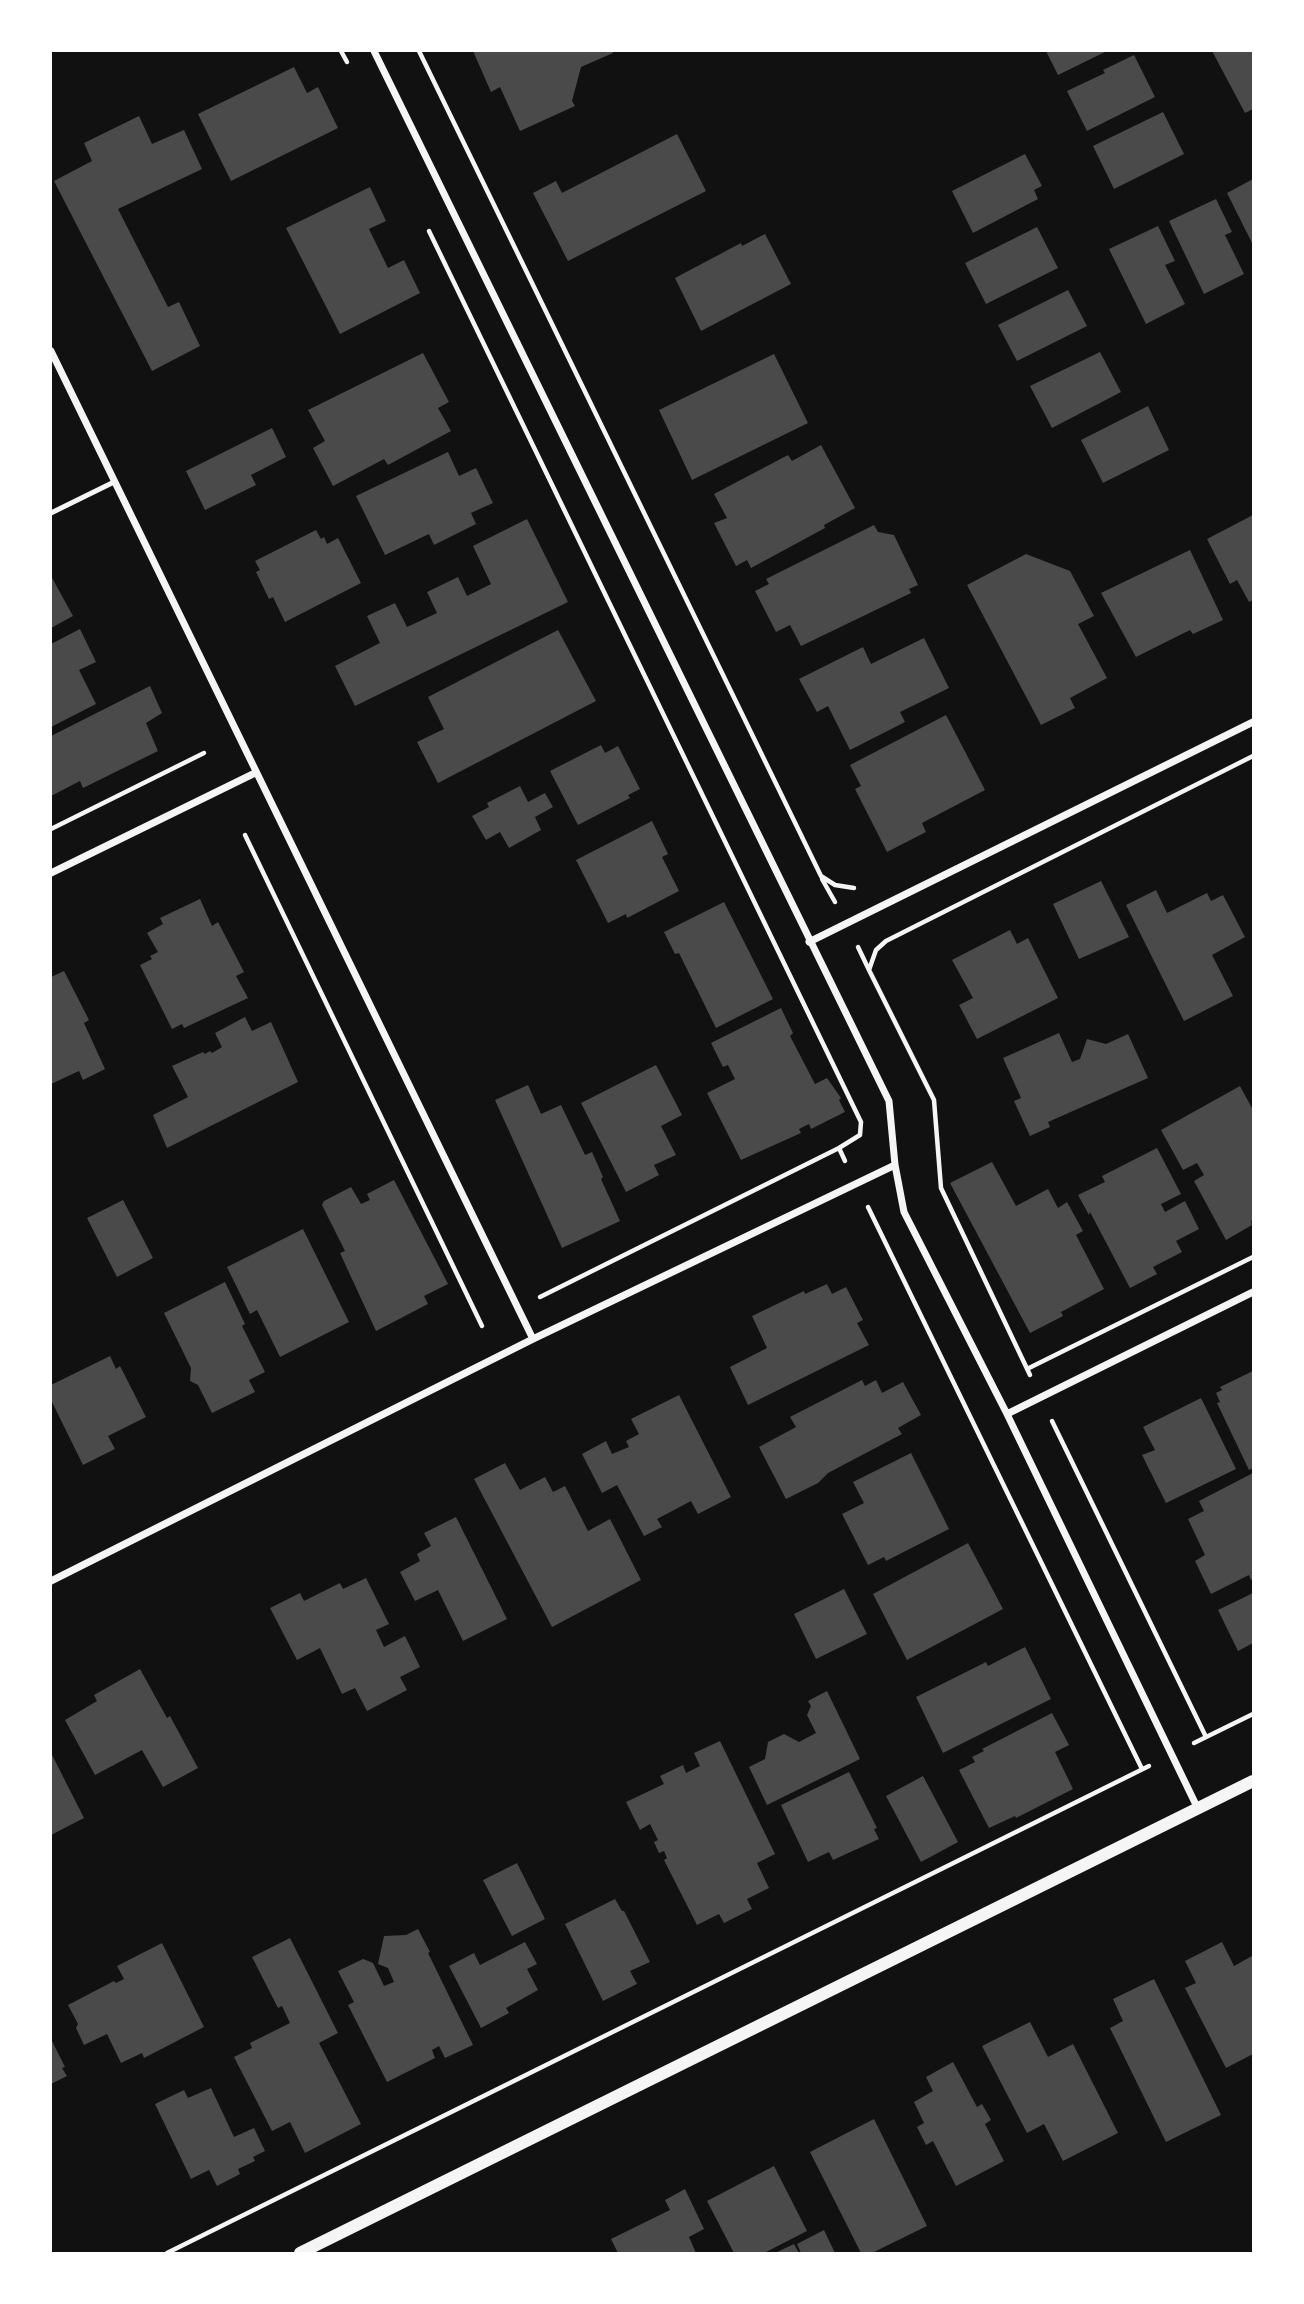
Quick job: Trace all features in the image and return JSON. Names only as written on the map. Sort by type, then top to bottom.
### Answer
[{"type":"street","points":[[374,51],[888,1101],[895,1165],[904,1212],[1007,1414],[1198,1809]]},
{"type":"street","points":[[51,352],[533,1339]]},
{"type":"street","points":[[809,942],[1253,722]]},
{"type":"street","points":[[51,873],[255,773]]},
{"type":"street","points":[[51,1581],[533,1339],[895,1165]]},
{"type":"street","points":[[1007,1414],[1253,1292]]},
{"type":"street","points":[[300,2253],[1253,1781]]},
{"type":"lane","points":[[51,513],[114,482]]},
{"type":"path","points":[[341,51],[347,63]]},
{"type":"path","points":[[419,51],[821,876],[835,885],[853,889],[860,887]]},
{"type":"path","points":[[426,225],[861,1122],[860,1135],[839,1148],[517,1308]]},
{"type":"path","points":[[51,829],[204,753]]},
{"type":"path","points":[[244,835],[482,1326]]},
{"type":"path","points":[[869,970],[934,1100],[942,1188],[1040,1398],[1206,1737]]},
{"type":"path","points":[[839,1148],[1142,1769]]},
{"type":"path","points":[[1027,1369],[1253,1257]]},
{"type":"path","points":[[167,2253],[1253,1714]]},
{"type":"building","points":[[473,51],[613,53],[581,67],[572,101],[575,106],[520,131],[500,87],[491,92]]},
{"type":"building","points":[[1046,51],[1107,51],[1058,75]]},
{"type":"building","points":[[1212,51],[1253,51],[1253,109],[1245,113]]},
{"type":"building","points":[[1134,55],[1155,97],[1087,131],[1067,91],[1105,73],[1103,70]]},
{"type":"building","points":[[294,67],[307,93],[318,87],[338,128],[231,181],[198,114]]},
{"type":"building","points":[[1163,112],[1184,154],[1114,189],[1093,146]]},
{"type":"building","points":[[139,116],[152,144],[184,130],[202,169],[118,209],[168,307],[179,302],[200,346],[152,371],[54,181],[92,161],[84,143]]},
{"type":"building","points":[[677,134],[706,191],[568,261],[533,193],[556,181],[562,193]]},
{"type":"building","points":[[1025,154],[1042,186],[1034,190],[1038,199],[973,233],[952,191]]},
{"type":"building","points":[[1253,179],[1253,245],[1227,193]]},
{"type":"building","points":[[370,187],[386,221],[369,229],[388,268],[404,260],[420,293],[340,334],[286,228]]},
{"type":"building","points":[[1216,199],[1232,232],[1225,235],[1244,274],[1204,294],[1169,221]]},
{"type":"building","points":[[1158,226],[1175,261],[1165,265],[1185,304],[1146,324],[1109,249]]},
{"type":"building","points":[[1037,227],[1058,268],[986,304],[965,263]]},
{"type":"building","points":[[765,234],[791,284],[701,331],[675,278],[741,243],[742,246]]},
{"type":"building","points":[[1068,290],[1087,326],[1017,361],[998,325]]},
{"type":"building","points":[[1100,352],[1121,392],[1052,428],[1030,386]]},
{"type":"building","points":[[423,353],[449,402],[438,408],[451,431],[388,465],[384,459],[333,486],[313,448],[325,441],[308,410]]},
{"type":"building","points":[[774,354],[808,423],[692,480],[659,410]]},
{"type":"building","points":[[1148,406],[1169,450],[1103,483],[1081,440]]},
{"type":"building","points":[[272,428],[286,457],[251,475],[256,485],[205,510],[186,471]]},
{"type":"building","points":[[821,445],[855,508],[824,525],[825,528],[751,568],[747,560],[736,566],[714,523],[727,518],[714,494],[788,455],[792,461]]},
{"type":"building","points":[[448,452],[459,476],[476,468],[493,503],[471,513],[476,524],[434,545],[429,534],[385,555],[356,496]]},
{"type":"building","points":[[1253,515],[1253,600],[1249,602],[1237,580],[1230,584],[1207,539]]},
{"type":"building","points":[[527,519],[568,602],[355,706],[335,666],[380,643],[367,616],[395,603],[407,627],[437,613],[427,592],[458,577],[467,596],[491,584],[473,546]]},
{"type":"building","points":[[874,525],[878,532],[894,535],[918,585],[909,589],[911,593],[801,646],[790,625],[776,632],[755,591],[769,584],[766,579]]},
{"type":"building","points":[[316,530],[327,544],[338,538],[361,583],[285,622],[273,597],[269,599],[256,572],[260,570],[255,561]]},
{"type":"building","points":[[1190,550],[1223,620],[1193,634],[1190,630],[1136,657],[1101,593]]},
{"type":"building","points":[[1026,554],[1070,571],[1094,616],[1078,624],[1107,678],[1070,698],[1075,708],[1041,725],[967,585]]},
{"type":"building","points":[[51,576],[73,616],[51,628]]},
{"type":"building","points":[[80,629],[96,662],[79,670],[96,704],[51,727],[51,644]]},
{"type":"building","points":[[558,630],[596,701],[438,783],[417,742],[444,729],[428,697]]},
{"type":"building","points":[[924,638],[949,688],[900,712],[905,722],[850,750],[828,706],[817,712],[799,679],[863,647],[871,664]]},
{"type":"building","points":[[150,686],[162,713],[146,723],[158,751],[83,788],[80,781],[51,796],[51,736]]},
{"type":"building","points":[[946,715],[985,790],[922,823],[926,832],[887,852],[855,789],[861,786],[850,765]]},
{"type":"building","points":[[601,745],[605,753],[618,746],[640,789],[628,795],[630,798],[578,825],[550,771]]},
{"type":"building","points":[[520,786],[528,802],[545,793],[553,807],[535,817],[541,830],[509,848],[500,832],[486,840],[472,816],[489,807],[487,803]]},
{"type":"building","points":[[652,821],[668,854],[662,857],[679,891],[627,918],[626,914],[608,923],[576,860]]},
{"type":"building","points":[[1101,881],[1129,937],[1079,959],[1053,904]]},
{"type":"building","points":[[1156,890],[1167,913],[1207,893],[1211,901],[1223,895],[1245,937],[1212,955],[1233,996],[1184,1021],[1126,905]]},
{"type":"building","points":[[200,899],[212,926],[218,922],[244,972],[236,976],[248,998],[184,1028],[182,1024],[172,1029],[140,965],[152,959],[150,956],[158,952],[147,933],[163,924],[160,918]]},
{"type":"building","points":[[724,902],[773,999],[716,1028],[679,953],[675,954],[664,932]]},
{"type":"building","points":[[1010,930],[1017,944],[1028,938],[1058,998],[977,1039],[959,1005],[973,998],[952,960]]},
{"type":"building","points":[[64,971],[89,1020],[84,1023],[105,1069],[83,1080],[79,1071],[51,1084],[51,977]]},
{"type":"building","points":[[781,1008],[793,1033],[790,1036],[815,1084],[827,1078],[841,1098],[839,1100],[845,1112],[811,1129],[809,1124],[799,1129],[801,1133],[741,1160],[707,1093],[735,1079],[728,1065],[723,1067],[711,1043]]},
{"type":"building","points":[[245,1017],[252,1031],[271,1022],[298,1082],[167,1148],[153,1115],[188,1097],[172,1066],[222,1047],[215,1033]]},
{"type":"building","points":[[1059,1033],[1072,1062],[1080,1059],[1087,1039],[1106,1044],[1128,1034],[1148,1078],[1048,1122],[1050,1127],[1030,1136],[1014,1101],[1021,1098],[1003,1058]]},
{"type":"building","points":[[656,1065],[682,1115],[661,1126],[676,1155],[654,1165],[659,1175],[626,1192],[581,1103]]},
{"type":"building","points":[[528,1085],[541,1114],[561,1105],[585,1155],[592,1152],[620,1221],[562,1248],[495,1100]]},
{"type":"building","points":[[1240,1086],[1253,1110],[1253,1220],[1252,1225],[1226,1240],[1194,1181],[1204,1175],[1197,1163],[1183,1170],[1161,1130]]},
{"type":"building","points":[[1157,1148],[1181,1194],[1161,1204],[1165,1212],[1185,1201],[1199,1229],[1176,1241],[1182,1252],[1153,1267],[1157,1274],[1130,1288],[1090,1212],[1089,1215],[1078,1195],[1105,1182],[1102,1176]]},
{"type":"building","points":[[992,1162],[1016,1206],[1048,1189],[1058,1208],[1067,1202],[1083,1231],[1076,1235],[1104,1289],[1061,1312],[1063,1316],[1030,1333],[950,1183]]},
{"type":"building","points":[[394,1180],[448,1284],[424,1296],[428,1304],[376,1331],[340,1253],[345,1251],[322,1205],[324,1201],[351,1187],[361,1204],[370,1200],[367,1194]]},
{"type":"building","points":[[123,1200],[153,1258],[117,1277],[87,1218]]},
{"type":"building","points":[[303,1229],[349,1322],[280,1357],[257,1310],[250,1314],[227,1267]]},
{"type":"building","points":[[225,1282],[245,1324],[242,1326],[265,1372],[249,1380],[255,1392],[212,1413],[198,1385],[190,1381],[191,1368],[164,1313]]},
{"type":"building","points":[[827,1284],[832,1294],[846,1287],[863,1320],[857,1323],[869,1345],[748,1405],[730,1367],[767,1348],[752,1316],[804,1291],[805,1294]]},
{"type":"building","points":[[110,1356],[116,1369],[120,1366],[146,1417],[108,1436],[115,1449],[83,1465],[51,1400],[51,1385]]},
{"type":"building","points":[[1253,1371],[1253,1468],[1249,1470],[1217,1403],[1220,1402],[1216,1393],[1222,1390],[1220,1387]]},
{"type":"building","points":[[862,1380],[865,1386],[876,1380],[882,1393],[903,1382],[921,1415],[898,1428],[902,1434],[828,1473],[818,1483],[786,1499],[759,1447],[796,1427],[790,1417]]},
{"type":"building","points":[[679,1395],[731,1497],[698,1514],[691,1501],[657,1519],[662,1527],[644,1536],[617,1485],[602,1493],[582,1454],[606,1441],[612,1454],[629,1447],[626,1441],[639,1434],[631,1419]]},
{"type":"building","points":[[1201,1398],[1236,1469],[1166,1503],[1142,1455],[1155,1450],[1143,1427]]},
{"type":"building","points":[[911,1453],[949,1529],[886,1561],[884,1557],[868,1565],[842,1514],[864,1503],[853,1482]]},
{"type":"building","points":[[505,1463],[520,1490],[545,1477],[553,1492],[565,1486],[588,1531],[610,1519],[641,1580],[552,1627],[474,1479]]},
{"type":"building","points":[[1253,1473],[1253,1579],[1251,1580],[1249,1575],[1211,1594],[1195,1561],[1205,1555],[1188,1519],[1204,1511],[1199,1501]]},
{"type":"building","points":[[456,1517],[507,1619],[463,1641],[438,1590],[415,1601],[400,1572],[420,1561],[417,1554],[431,1546],[424,1533]]},
{"type":"building","points":[[968,1543],[1003,1609],[907,1660],[873,1594]]},
{"type":"building","points":[[366,1578],[389,1624],[376,1630],[384,1647],[405,1636],[420,1667],[400,1677],[407,1690],[367,1711],[355,1688],[342,1694],[320,1648],[297,1660],[270,1608],[300,1593],[304,1601],[340,1583],[343,1589]]},
{"type":"building","points":[[844,1589],[867,1634],[816,1659],[794,1614]]},
{"type":"building","points":[[1253,1593],[1253,1643],[1238,1651],[1218,1610]]},
{"type":"building","points":[[1025,1647],[1051,1699],[943,1753],[916,1697],[986,1662],[988,1666]]},
{"type":"building","points":[[140,1669],[167,1718],[170,1716],[198,1768],[163,1787],[142,1750],[95,1775],[65,1720],[97,1701],[94,1695]]},
{"type":"building","points":[[827,1691],[860,1759],[767,1805],[749,1767],[765,1759],[768,1742],[784,1734],[799,1742],[816,1733],[807,1715],[811,1706],[808,1701]]},
{"type":"building","points":[[1052,1713],[1069,1745],[1055,1752],[1073,1789],[1016,1818],[1015,1816],[989,1828],[959,1770],[975,1762],[972,1757],[984,1751],[982,1749]]},
{"type":"building","points":[[720,1741],[775,1854],[757,1863],[769,1888],[747,1899],[752,1909],[724,1923],[719,1914],[697,1925],[664,1860],[667,1858],[664,1851],[659,1853],[654,1842],[658,1840],[650,1824],[640,1830],[626,1802],[664,1784],[660,1776],[683,1765],[686,1773],[700,1766],[694,1753]]},
{"type":"building","points":[[51,1753],[84,1818],[51,1835]]},
{"type":"building","points":[[849,1772],[877,1828],[874,1829],[879,1839],[833,1860],[829,1852],[808,1862],[781,1805]]},
{"type":"building","points":[[923,1776],[958,1842],[921,1862],[886,1796]]},
{"type":"building","points":[[517,1863],[545,1919],[512,1936],[483,1880]]},
{"type":"building","points":[[615,1899],[650,1962],[630,1971],[637,1984],[603,2001],[565,1924]]},
{"type":"building","points":[[418,1929],[473,2045],[445,2058],[439,2046],[432,2050],[435,2058],[387,2082],[348,2005],[354,2002],[338,1971],[363,1959],[373,1963],[384,1986],[394,1982],[388,1968],[378,1964],[384,1936],[406,1935]]},
{"type":"building","points":[[290,1938],[338,2033],[319,2043],[361,2124],[305,2153],[290,2122],[272,2131],[234,2057],[252,2048],[250,2043],[290,2023],[282,2006],[278,2008],[252,1957]]},
{"type":"building","points":[[525,1942],[537,1964],[527,1969],[538,1990],[506,2008],[509,2013],[481,2028],[449,1966],[474,1953],[480,1965]]},
{"type":"building","points":[[1222,1942],[1234,1966],[1252,1956],[1253,1959],[1253,2054],[1226,2068],[1185,1988],[1196,1983],[1185,1961]]},
{"type":"building","points":[[162,1943],[204,2027],[144,2058],[142,2053],[121,2063],[107,2034],[84,2045],[76,2028],[78,2024],[68,2005],[114,1981],[116,1983],[124,1979],[117,1966]]},
{"type":"building","points":[[1154,1979],[1221,2115],[1166,2142],[1110,2028],[1123,2021],[1113,1999]]},
{"type":"building","points":[[1030,2022],[1048,2057],[1073,2044],[1118,2133],[1063,2161],[1044,2124],[1027,2133],[982,2046]]},
{"type":"building","points":[[51,2039],[67,2076],[51,2084]]},
{"type":"building","points":[[953,2062],[977,2107],[982,2104],[991,2120],[985,2124],[1004,2161],[956,2186],[933,2141],[926,2145],[917,2127],[924,2123],[914,2102],[933,2091],[926,2077]]},
{"type":"building","points":[[211,2088],[234,2137],[254,2128],[265,2151],[253,2157],[255,2161],[238,2169],[240,2174],[217,2186],[209,2170],[191,2179],[155,2104],[184,2090],[188,2098]]},
{"type":"building","points":[[874,2119],[927,2226],[872,2253],[861,2253],[810,2152]]},
{"type":"building","points":[[774,2166],[807,2231],[764,2253],[734,2253],[707,2201]]},
{"type":"building","points":[[685,2189],[704,2229],[689,2237],[696,2253],[618,2253],[611,2239],[670,2210],[665,2200]]},
{"type":"building","points":[[824,2230],[835,2253],[801,2253],[797,2244]]},
{"type":"building","points":[[794,2244],[799,2253],[775,2253]]}]
